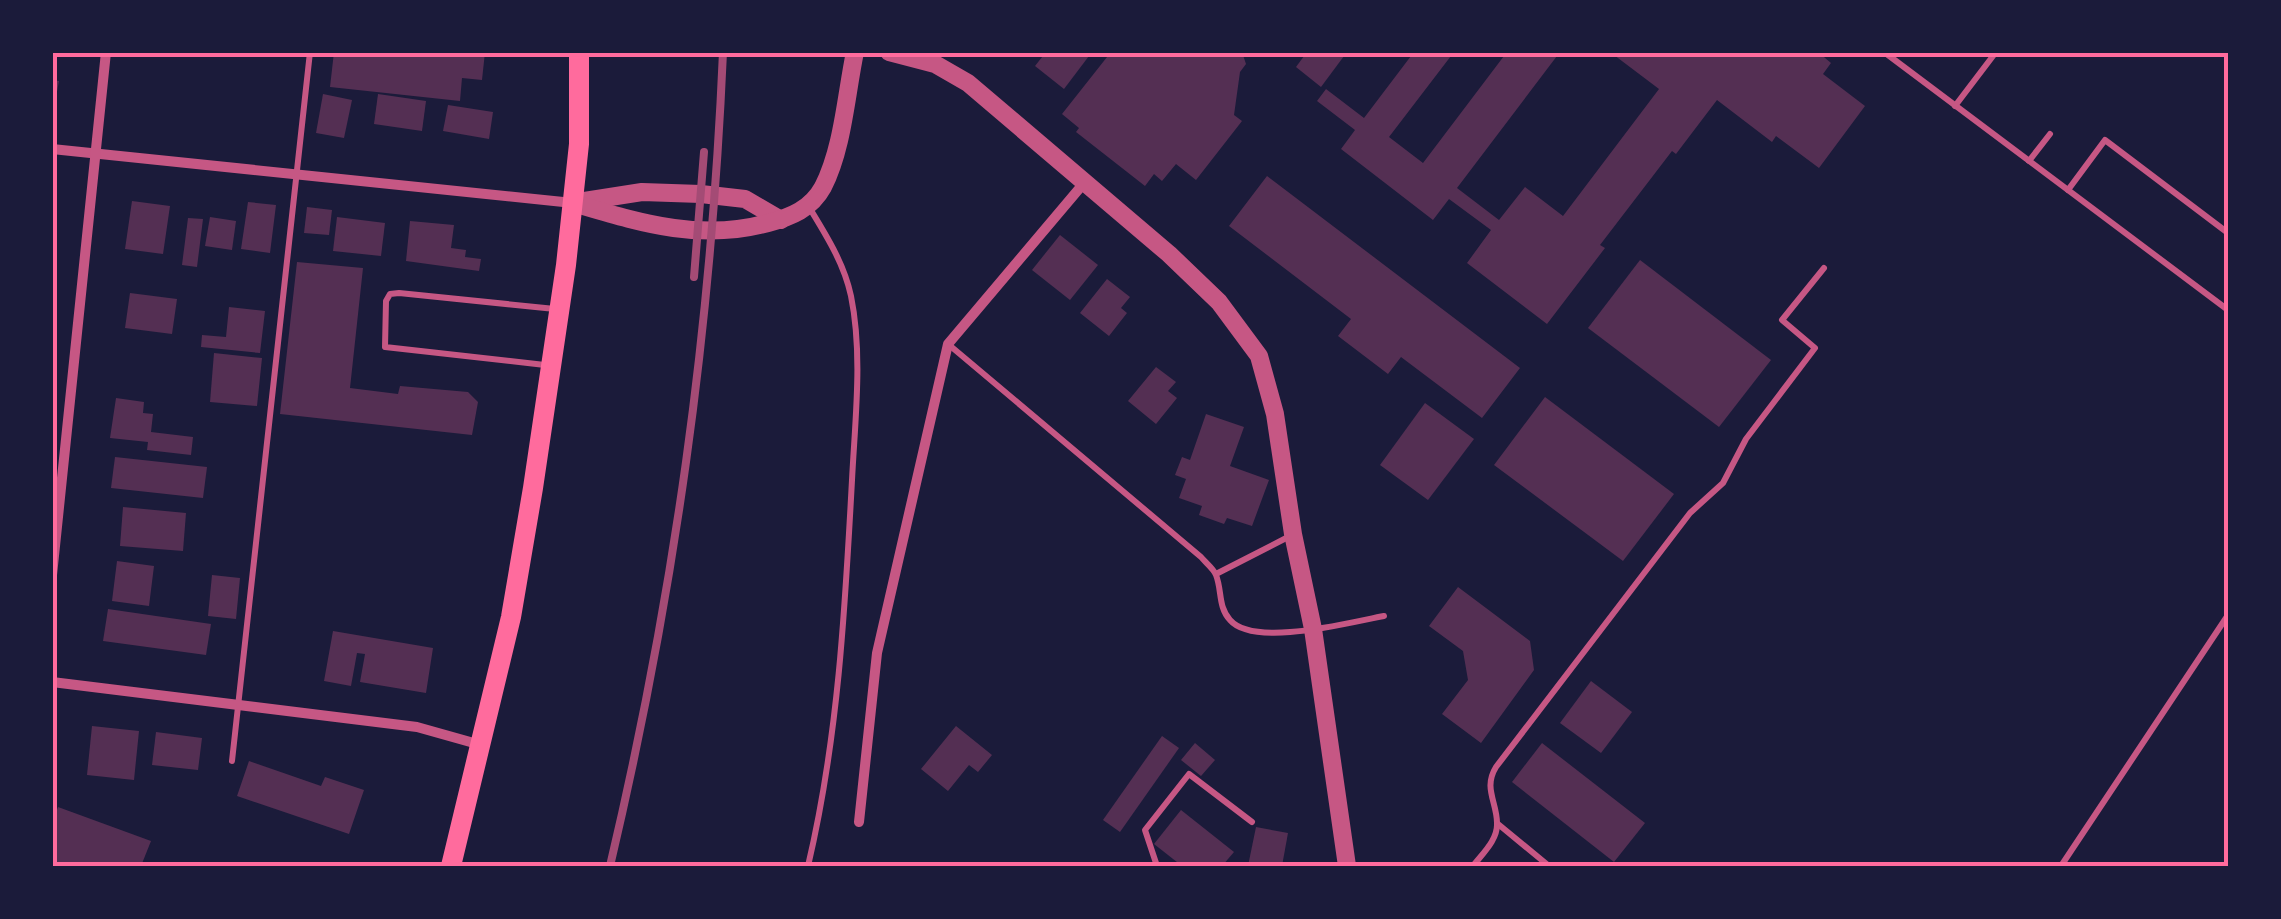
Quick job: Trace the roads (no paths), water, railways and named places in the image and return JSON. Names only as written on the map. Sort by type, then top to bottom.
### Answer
[{"type":"main road","points":[[451,866],[510,617],[560,309],[578,144],[579,52]]},
{"type":"street","points":[[52,575],[106,52]]},
{"type":"street","points":[[52,149],[572,202],[650,226],[714,233],[781,220],[808,206],[821,191],[831,169],[855,52]]},
{"type":"street","points":[[889,52],[935,64],[968,83],[1170,254],[1220,302],[1259,356],[1275,414],[1313,628],[1346,866]]},
{"type":"street","points":[[859,822],[878,653],[948,344],[1084,184]]},
{"type":"street","points":[[572,202],[642,192],[700,194],[744,199],[781,220]]},
{"type":"street","points":[[52,682],[417,727],[482,745]]},
{"type":"lane","points":[[232,761],[310,52]]},
{"type":"lane","points":[[1884,52],[2228,310]]},
{"type":"lane","points":[[1955,106],[1996,52]]},
{"type":"lane","points":[[2029,161],[2050,134]]},
{"type":"lane","points":[[2068,190],[2105,140],[2228,233]]},
{"type":"lane","points":[[808,206],[836,252],[851,294],[857,346],[846,606],[835,725],[808,866]]},
{"type":"lane","points":[[1473,866],[1495,837],[1498,823],[1489,786],[1496,768],[1690,513],[1723,483],[1746,440],[1815,348],[1782,320],[1824,268]]},
{"type":"lane","points":[[551,366],[385,347],[386,301],[390,294],[399,293],[560,309]]},
{"type":"lane","points":[[948,344],[1201,556],[1216,574],[1220,600],[1230,620],[1244,630],[1265,634],[1384,616]]},
{"type":"lane","points":[[1216,574],[1294,534]]},
{"type":"lane","points":[[2061,866],[2228,615]]},
{"type":"lane","points":[[1157,866],[1146,830],[1189,774],[1252,822]]},
{"type":"lane","points":[[1498,823],[1549,866]]},
{"type":"railway","points":[[610,866],[653,664],[686,462],[709,259],[723,52]]},
{"type":"railway","points":[[694,277],[704,152]]}]
